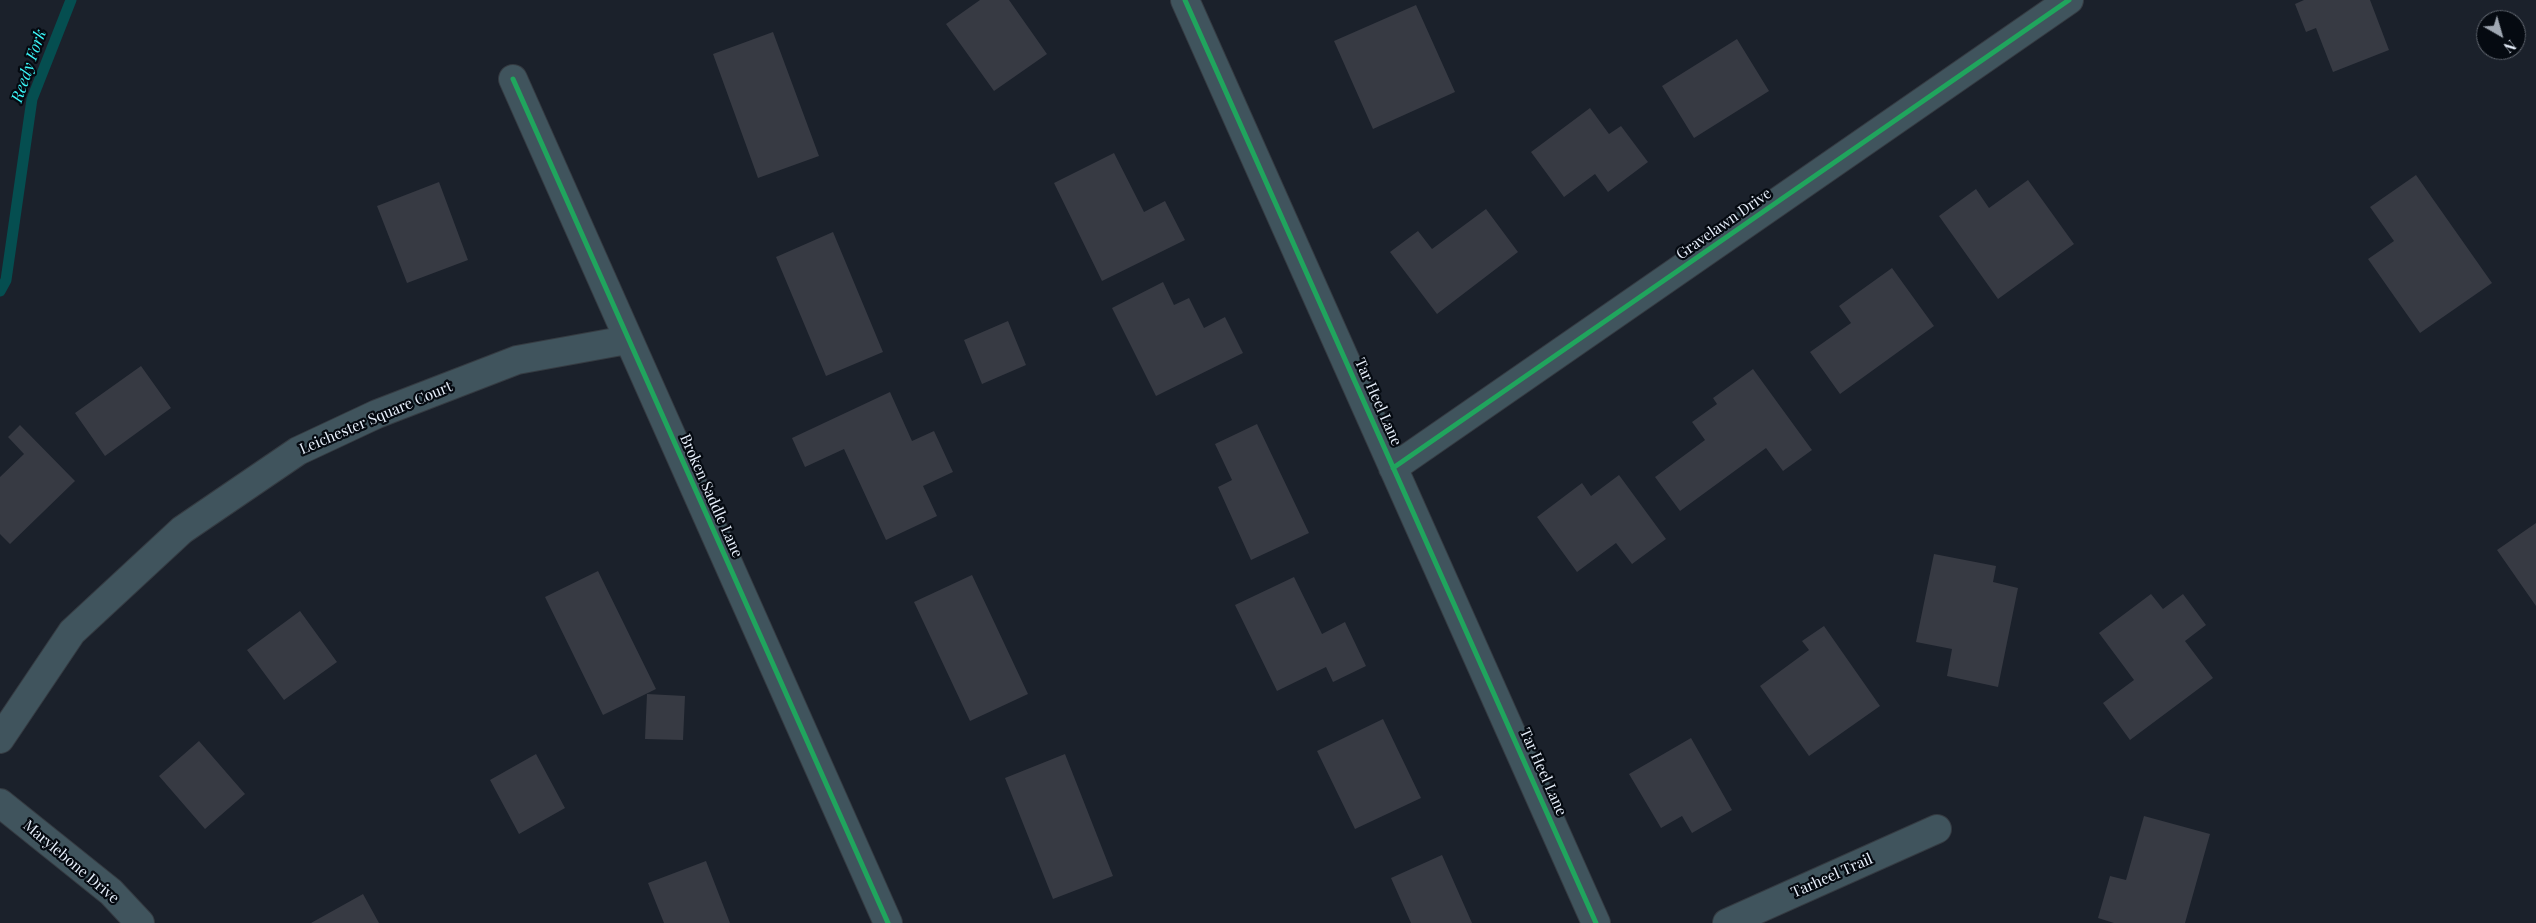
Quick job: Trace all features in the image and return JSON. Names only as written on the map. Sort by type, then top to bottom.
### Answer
[{"type":"street","name":"Tar Heel Lane","points":[[1185,0],[1596,923]]},
{"type":"street","name":"Gravelawn Drive","points":[[1393,468],[2069,0]]},
{"type":"street","name":"Broken Saddle Lane","points":[[513,79],[627,340],[888,923]]},
{"type":"street","name":"Leichester Square Court","points":[[0,739],[72,632],[182,530],[298,451],[377,414],[517,360],[627,340]]},
{"type":"street","name":"Marylebone Drive","points":[[0,803],[111,892],[140,923]]},
{"type":"street","name":"Tarheel Trail","points":[[1727,923],[1937,829]]},
{"type":"building","points":[[980,0],[1009,0],[1047,54],[994,91],[946,24]]},
{"type":"building","points":[[2304,0],[2370,0],[2389,50],[2333,72],[2316,28],[2306,32],[2295,4]]},
{"type":"building","points":[[1416,5],[1455,92],[1373,129],[1334,41]]},
{"type":"building","points":[[773,32],[819,156],[758,178],[713,54]]},
{"type":"building","points":[[1737,39],[1769,91],[1694,138],[1662,86]]},
{"type":"building","points":[[1590,108],[1609,134],[1621,126],[1648,162],[1608,192],[1595,174],[1564,197],[1531,152]]},
{"type":"building","points":[[1114,153],[1144,212],[1165,201],[1185,240],[1102,281],[1054,183]]},
{"type":"building","points":[[2416,175],[2492,283],[2420,333],[2368,259],[2394,241],[2370,207]]},
{"type":"building","points":[[2028,180],[2074,244],[1998,299],[1939,216],[1976,189],[1989,208]]},
{"type":"building","points":[[439,182],[468,260],[407,283],[377,206]]},
{"type":"building","points":[[1486,209],[1518,252],[1437,314],[1390,252],[1418,231],[1432,249]]},
{"type":"building","points":[[833,232],[883,352],[826,376],[776,257]]},
{"type":"building","points":[[1892,268],[1934,326],[1840,394],[1810,352],[1851,323],[1839,306]]},
{"type":"building","points":[[1163,282],[1174,305],[1189,298],[1204,328],[1225,317],[1243,353],[1156,396],[1112,308]]},
{"type":"building","points":[[1008,321],[1026,365],[982,384],[964,340]]},
{"type":"building","points":[[141,366],[171,408],[105,456],[75,413]]},
{"type":"building","points":[[1753,369],[1812,450],[1783,471],[1766,448],[1680,511],[1655,477],[1705,440],[1692,422],[1717,404],[1713,398]]},
{"type":"building","points":[[890,392],[912,441],[934,431],[953,472],[923,486],[937,516],[886,540],[844,449],[805,467],[792,438]]},
{"type":"building","points":[[1257,424],[1309,533],[1251,560],[1218,487],[1232,480],[1215,444]]},
{"type":"building","points":[[20,425],[75,481],[10,544],[0,534],[0,477],[24,454],[8,437]]},
{"type":"building","points":[[1619,475],[1666,539],[1632,564],[1616,543],[1577,572],[1537,517],[1582,483],[1591,496]]},
{"type":"building","points":[[2536,523],[2536,606],[2497,550]]},
{"type":"building","points":[[1934,554],[1996,566],[1993,582],[2018,588],[1998,687],[1947,676],[1952,649],[1916,642]]},
{"type":"building","points":[[598,571],[656,689],[603,715],[545,597]]},
{"type":"building","points":[[972,575],[1028,694],[970,721],[914,602]]},
{"type":"building","points":[[1294,577],[1322,634],[1345,622],[1366,666],[1333,682],[1326,667],[1277,691],[1235,605]]},
{"type":"building","points":[[2151,594],[2163,609],[2183,594],[2206,625],[2185,641],[2213,678],[2130,740],[2103,703],[2134,680],[2099,633]]},
{"type":"building","points":[[300,611],[337,662],[284,700],[247,650]]},
{"type":"building","points":[[1824,626],[1880,706],[1809,756],[1760,686],[1809,650],[1802,641]]},
{"type":"building","points":[[647,694],[685,696],[683,740],[645,739]]},
{"type":"building","points":[[1383,719],[1421,798],[1355,829],[1317,751]]},
{"type":"building","points":[[1691,738],[1732,810],[1692,833],[1682,816],[1661,828],[1629,774]]},
{"type":"building","points":[[199,741],[245,794],[205,829],[159,776]]},
{"type":"building","points":[[536,754],[565,808],[519,834],[490,780]]},
{"type":"building","points":[[1065,754],[1113,876],[1053,899],[1005,778]]},
{"type":"building","points":[[2144,816],[2210,834],[2185,923],[2114,923],[2098,918],[2110,876],[2126,880]]},
{"type":"building","points":[[1442,855],[1472,923],[1411,923],[1391,878]]},
{"type":"building","points":[[706,861],[730,923],[664,923],[648,883]]},
{"type":"building","points":[[363,894],[379,923],[311,923]]},
{"type":"waterway","name":"Reedy Fork","points":[[0,291],[6,280],[32,99],[71,0]]},
{"type":"cycle path","points":[[1185,0],[1596,923]]},
{"type":"cycle path","points":[[1393,468],[2069,0]]},
{"type":"cycle path","points":[[513,79],[888,923]]}]
